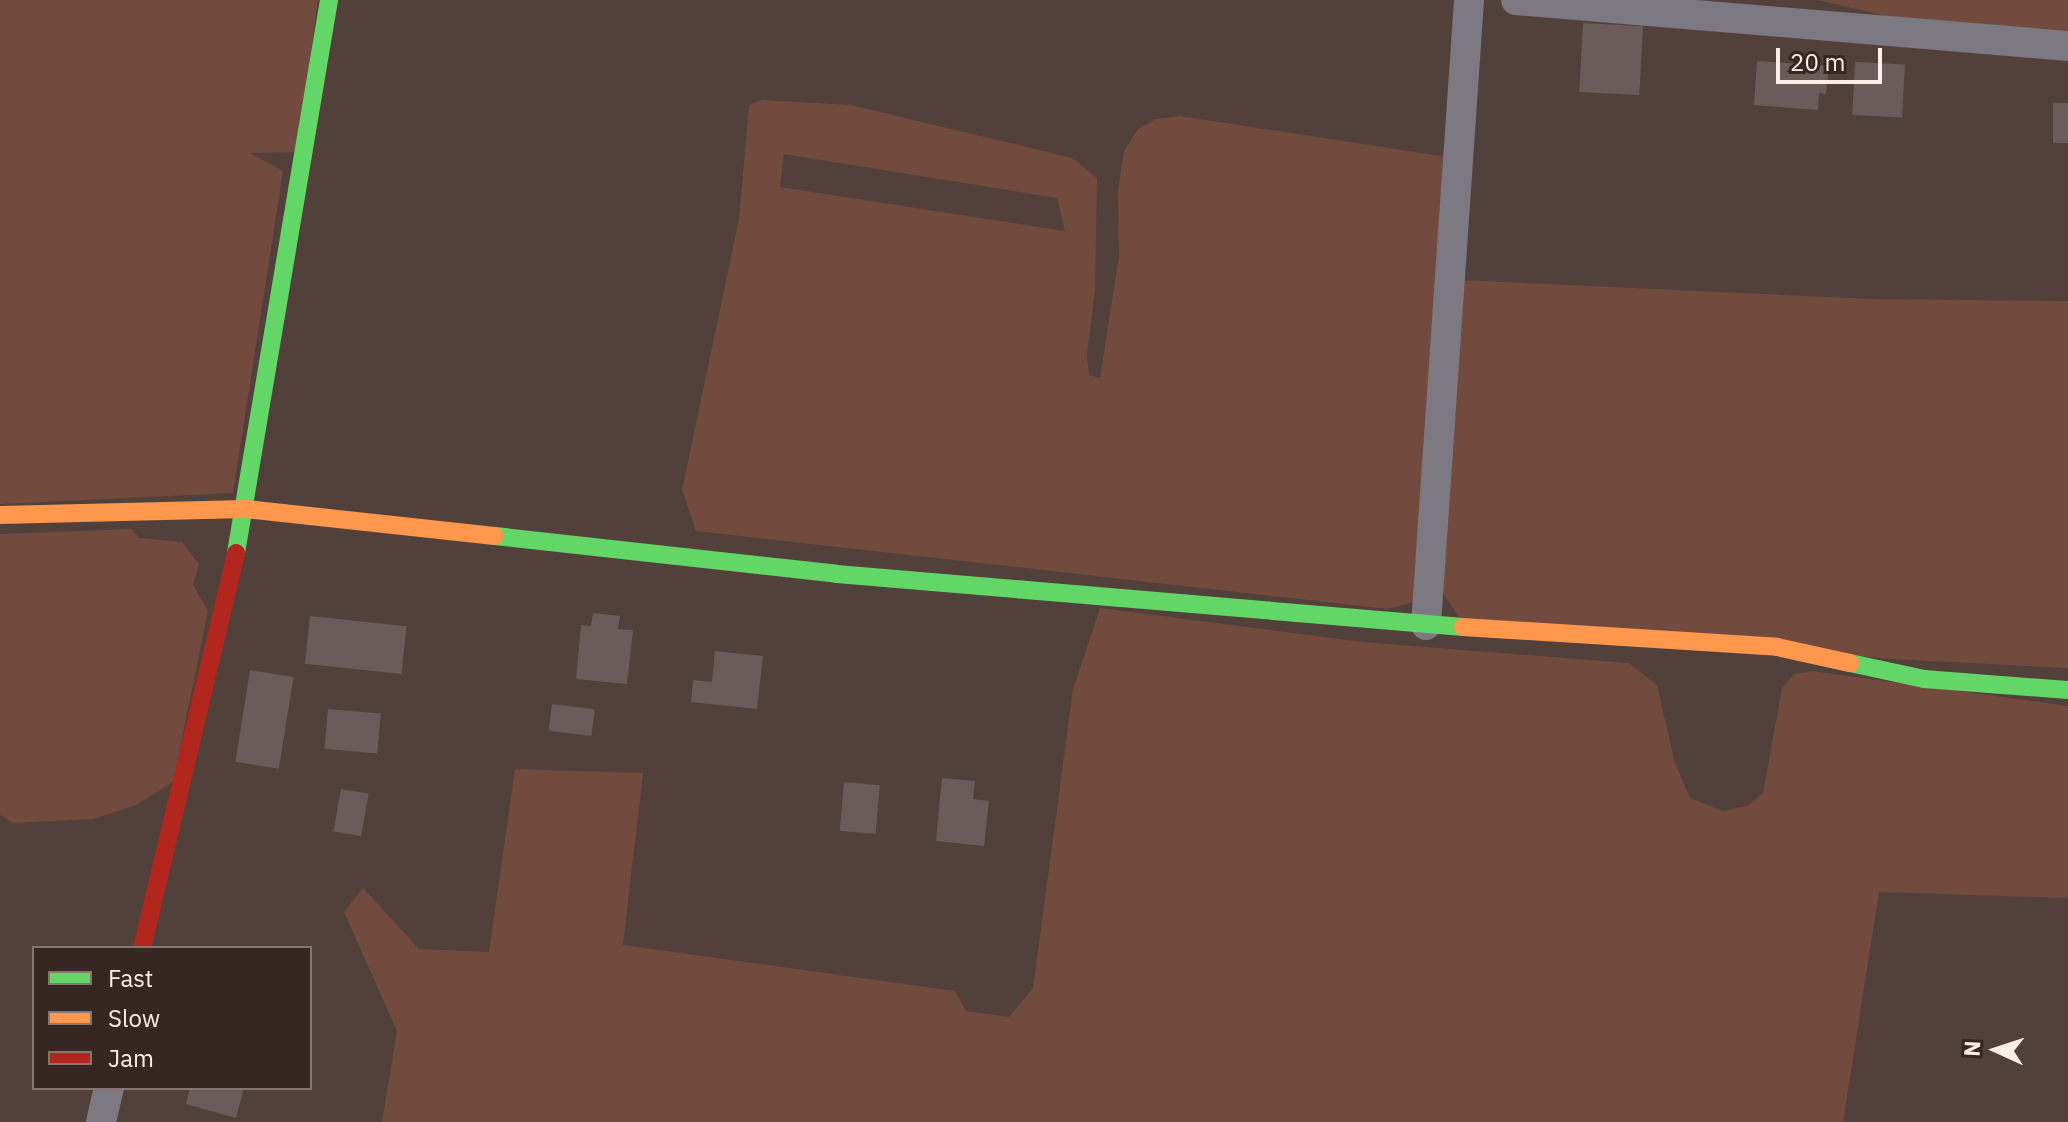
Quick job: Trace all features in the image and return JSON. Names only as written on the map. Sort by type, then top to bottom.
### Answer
[{"type":"street","points":[[142,946],[246,509],[329,0]]},
{"type":"street","points":[[1426,625],[1469,0]]},
{"type":"street","points":[[1516,0],[2068,46]]},
{"type":"street","points":[[0,515],[246,509],[837,574],[1426,625],[1777,647],[1924,679],[2068,690]]},
{"type":"street","points":[[101,1122],[109,1090]]},
{"type":"shaded area","points":[[0,0],[318,0],[297,152],[250,153],[283,171],[233,493],[0,504]]},
{"type":"shaded area","points":[[1818,0],[2068,0],[2068,47],[1996,42]]},
{"type":"shaded area","points":[[762,100],[851,105],[1072,158],[1097,178],[1095,288],[1087,356],[1089,375],[1100,378],[1119,256],[1118,190],[1124,151],[1138,129],[1156,119],[1180,116],[1447,157],[1418,601],[1387,609],[696,531],[682,490],[739,219],[749,105]],"holes":[[[784,154],[1057,198],[1065,231],[780,187]]]},
{"type":"shaded area","points":[[1459,280],[1872,299],[2068,301],[2068,668],[1892,659],[1459,617],[1441,590]]},
{"type":"shaded area","points":[[131,529],[139,538],[182,542],[199,564],[193,585],[208,611],[173,782],[136,805],[93,819],[13,823],[0,815],[0,534]]},
{"type":"shaded area","points":[[1100,608],[1362,642],[1629,663],[1657,685],[1675,763],[1690,798],[1723,811],[1747,806],[1763,793],[1782,688],[1794,674],[1812,671],[2068,706],[2068,898],[1879,892],[1843,1122],[382,1122],[397,1031],[344,912],[363,888],[419,949],[489,952],[515,769],[643,773],[623,945],[955,991],[966,1011],[1009,1017],[1033,988],[1073,689]]},
{"type":"building","points":[[1583,23],[1643,26],[1639,95],[1579,92]]},
{"type":"building","points":[[1757,61],[1829,66],[1826,94],[1819,93],[1818,110],[1754,105]]},
{"type":"building","points":[[1855,62],[1905,65],[1902,118],[1852,115]]},
{"type":"building","points":[[2053,103],[2068,103],[2068,143],[2053,143]]},
{"type":"building","points":[[593,613],[620,616],[618,629],[633,630],[627,684],[576,679],[581,625],[591,626]]},
{"type":"building","points":[[310,616],[406,626],[401,674],[305,664]]},
{"type":"building","points":[[715,651],[763,656],[757,709],[691,702],[693,680],[712,682]]},
{"type":"building","points":[[250,670],[293,677],[279,769],[235,762]]},
{"type":"building","points":[[552,704],[595,709],[591,736],[549,731]]},
{"type":"building","points":[[328,709],[381,714],[377,753],[325,749]]},
{"type":"building","points":[[942,778],[975,781],[973,799],[989,801],[984,846],[936,841]]},
{"type":"building","points":[[844,782],[880,785],[876,834],[840,831]]},
{"type":"building","points":[[341,789],[369,794],[361,836],[334,831]]},
{"type":"building","points":[[190,1090],[243,1090],[236,1118],[186,1104]]},
{"type":"traffic: fast","points":[[236,553],[329,0]]},
{"type":"traffic: fast","points":[[495,536],[837,574],[1463,627]]},
{"type":"traffic: fast","points":[[1850,663],[1924,679],[2068,690]]},
{"type":"traffic: slow","points":[[0,515],[246,509],[495,536]]},
{"type":"traffic: slow","points":[[1463,627],[1777,647],[1850,663]]},
{"type":"traffic: jam","points":[[142,946],[236,553]]}]
